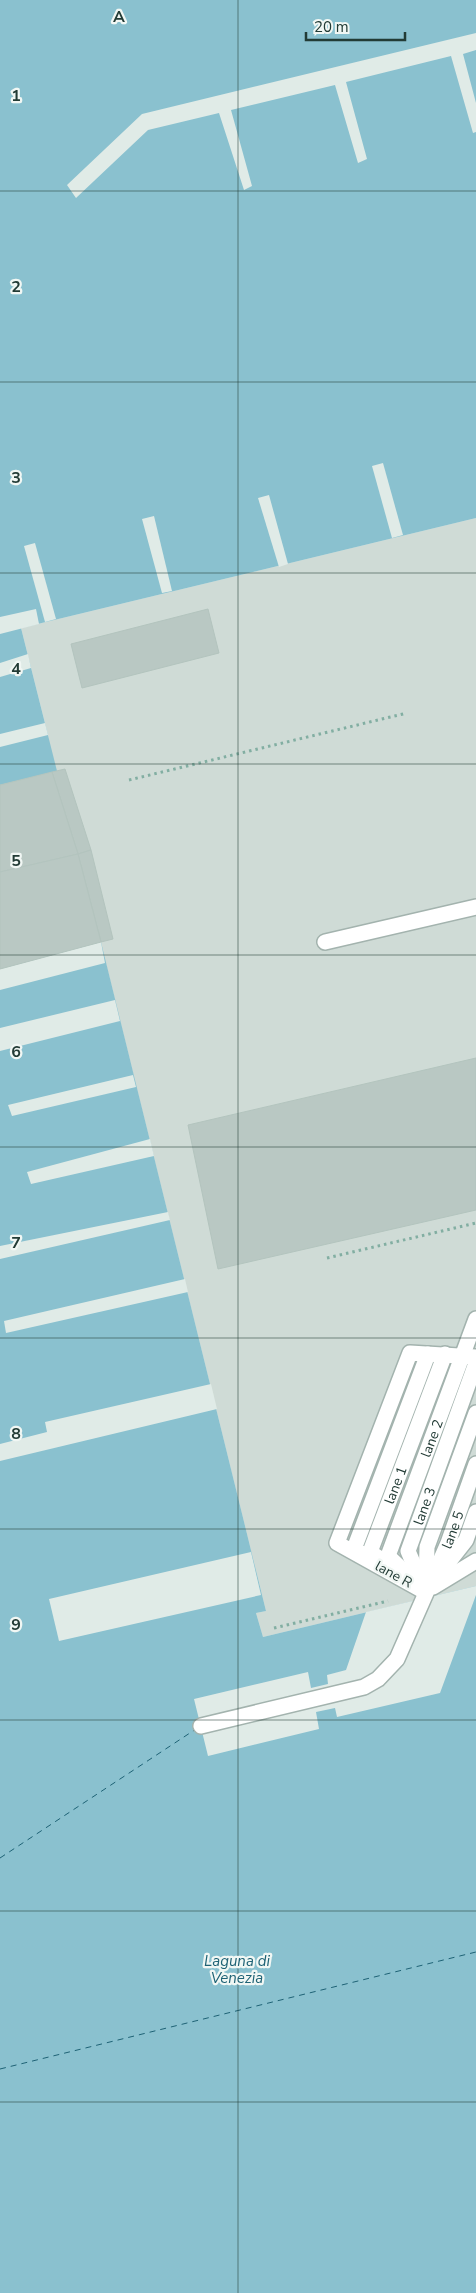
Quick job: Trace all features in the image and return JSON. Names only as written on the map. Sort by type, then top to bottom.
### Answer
[{"type":"lane","points":[[325,942],[476,907]]},
{"type":"lane","points":[[428,1354],[469,1356],[476,1320]]},
{"type":"lane","name":"lane R","points":[[410,1353],[428,1354],[354,1549],[425,1592],[337,1542],[410,1353]]},
{"type":"lane","name":"lane 1","points":[[425,1592],[370,1552],[445,1354]]},
{"type":"lane","name":"lane 2","points":[[425,1592],[388,1556],[469,1356]]},
{"type":"lane","name":"lane 3","points":[[425,1592],[408,1550],[476,1363]]},
{"type":"lane","points":[[425,1592],[427,1547],[476,1413]]},
{"type":"lane","name":"lane 5","points":[[425,1592],[448,1543],[476,1464]]},
{"type":"lane","points":[[201,1726],[364,1687],[378,1679],[397,1659],[425,1592],[466,1540],[476,1512]]},
{"type":"lane","points":[[425,1592],[476,1544]]},
{"type":"lane","points":[[425,1592],[476,1561]]},
{"type":"path","points":[[129,780],[407,713]]},
{"type":"path","points":[[327,1258],[476,1223]]},
{"type":"path","points":[[274,1628],[425,1592]]},
{"type":"shaded area","points":[[476,518],[476,1586],[263,1637],[256,1613],[266,1611],[101,943],[0,969],[0,785],[52,772],[48,735],[21,628]]},
{"type":"water","points":[[0,0],[476,0],[476,518],[21,628],[57,771],[0,785]]},
{"type":"water","name":"Laguna di Venezia","points":[[101,942],[266,1611],[256,1613],[263,1637],[476,1586],[476,2293],[0,2293],[0,969]]},
{"type":"pier","points":[[476,33],[476,50],[463,54],[476,103],[476,132],[473,133],[451,56],[346,82],[367,159],[358,163],[335,85],[231,110],[252,186],[244,190],[219,113],[148,130],[76,198],[67,185],[142,114]]},
{"type":"pier","points":[[383,463],[403,535],[392,538],[372,466]]},
{"type":"pier","points":[[269,495],[288,564],[279,567],[258,498]]},
{"type":"pier","points":[[154,516],[172,591],[162,593],[142,519]]},
{"type":"pier","points":[[35,543],[56,619],[45,622],[24,546]]},
{"type":"pier","points":[[36,609],[39,624],[0,634],[0,617]]},
{"type":"pier","points":[[28,654],[31,668],[0,677],[0,663]]},
{"type":"pier","points":[[45,723],[48,735],[0,747],[0,734]]},
{"type":"pier","points":[[101,942],[105,963],[0,990],[0,969]]},
{"type":"pier","points":[[115,1000],[120,1021],[0,1051],[0,1028]]},
{"type":"pier","points":[[133,1075],[136,1087],[12,1116],[8,1105]]},
{"type":"pier","points":[[150,1139],[154,1156],[31,1184],[27,1172]]},
{"type":"pier","points":[[168,1212],[170,1220],[0,1259],[0,1246]]},
{"type":"pier","points":[[185,1279],[188,1292],[6,1333],[4,1321]]},
{"type":"pier","points":[[211,1384],[217,1409],[0,1461],[0,1444],[47,1432],[45,1422]]},
{"type":"pier","points":[[251,1552],[261,1595],[59,1641],[49,1599]]},
{"type":"pier","points":[[476,1586],[476,1595],[440,1693],[337,1717],[335,1708],[316,1712],[319,1729],[208,1756],[194,1699],[308,1672],[311,1688],[328,1684],[327,1675],[346,1670],[366,1612]]},
{"type":"building","points":[[208,609],[219,653],[82,688],[71,644]]},
{"type":"building","points":[[65,769],[91,850],[78,854],[52,772]]},
{"type":"building","points":[[52,772],[78,854],[0,872],[0,785]]},
{"type":"building","points":[[91,850],[113,939],[101,942],[78,854]]},
{"type":"building","points":[[78,854],[101,942],[0,969],[0,872]]},
{"type":"building","points":[[476,1058],[476,1210],[218,1269],[188,1125]]},
{"type":"ferry route","points":[[0,1858],[196,1729]]},
{"type":"ferry route","points":[[0,2069],[476,1952]]}]
